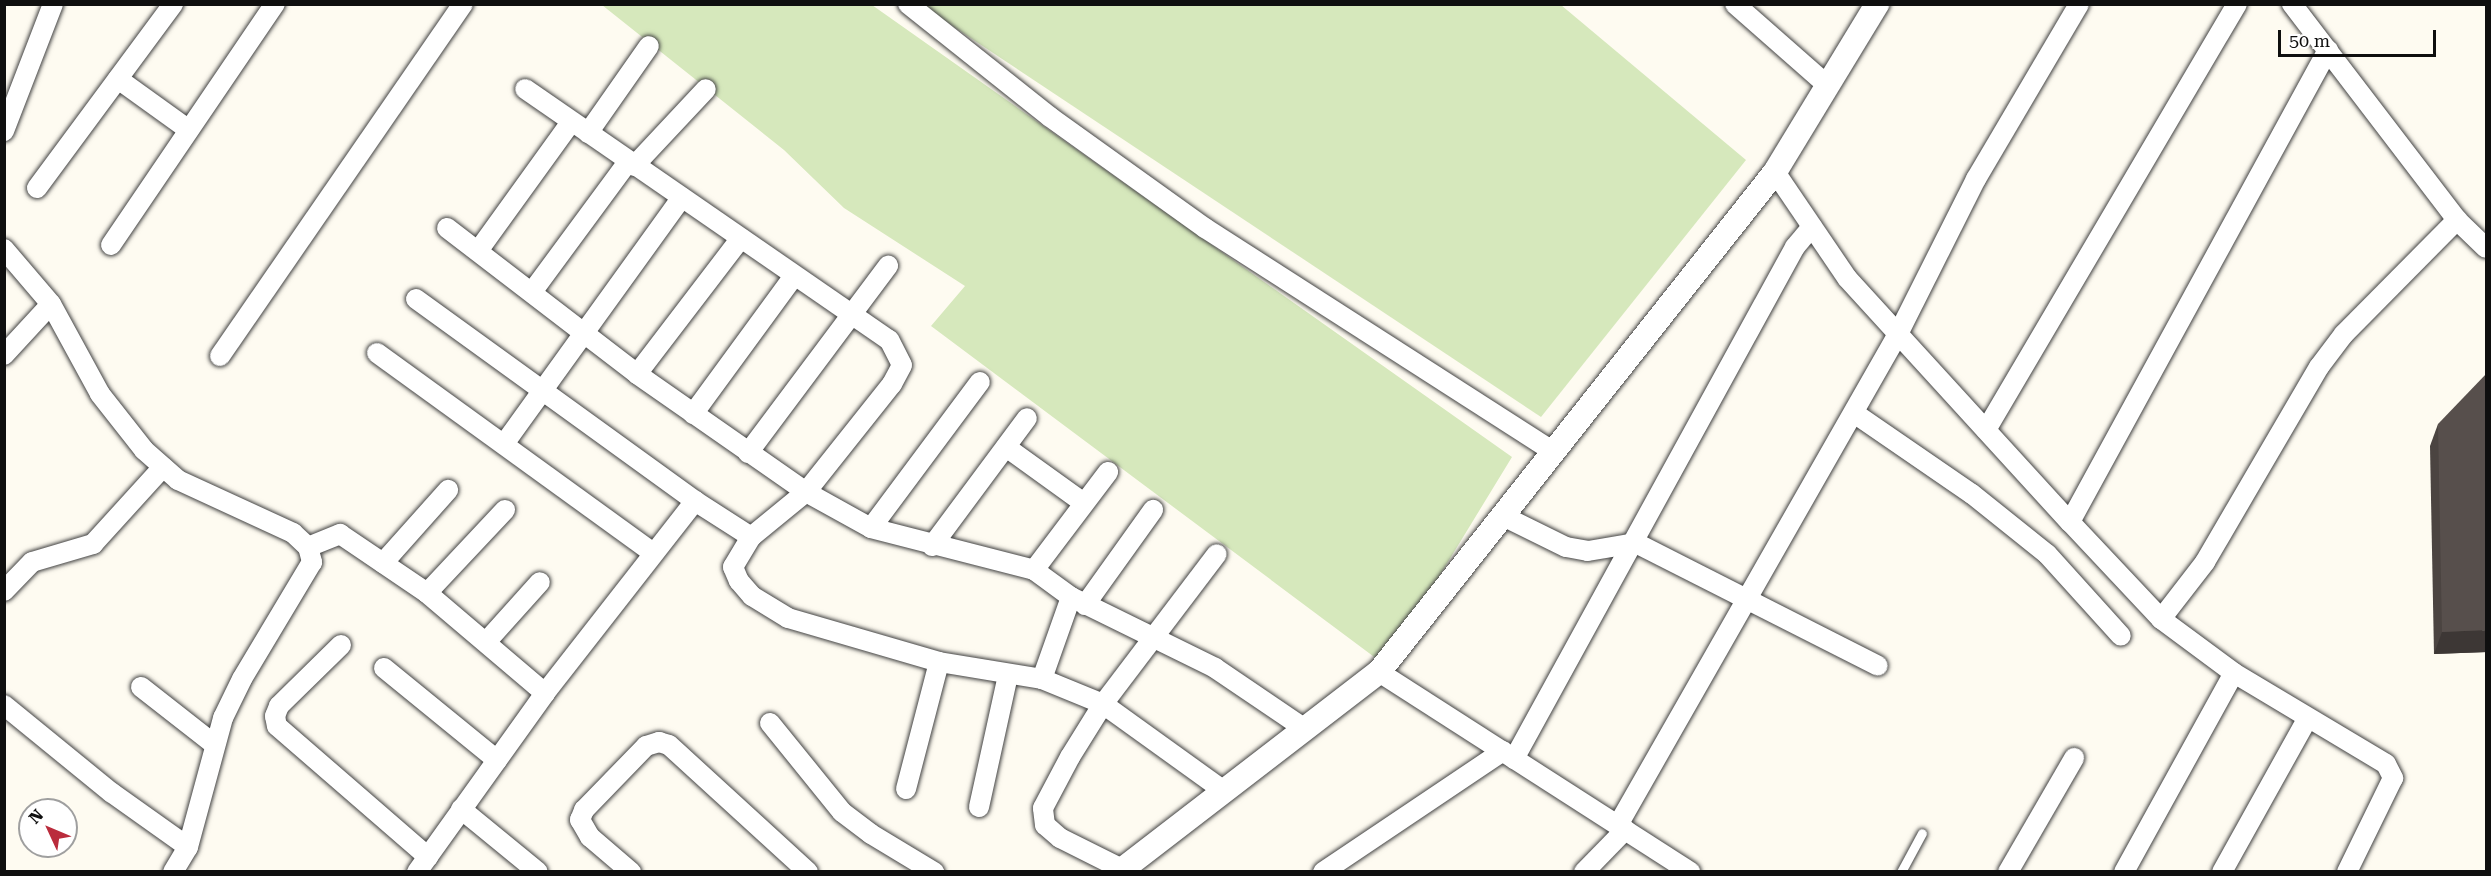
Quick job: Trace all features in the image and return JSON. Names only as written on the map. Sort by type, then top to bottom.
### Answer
[{"type":"street","points":[[4,131],[53,4]]},
{"type":"street","points":[[37,188],[173,4]]},
{"type":"street","points":[[111,245],[274,4]]},
{"type":"street","points":[[220,356],[463,4]]},
{"type":"street","points":[[908,4],[1050,117],[1205,228],[1554,452]]},
{"type":"street","points":[[1736,4],[1828,86]]},
{"type":"street","points":[[1217,554],[1103,704],[1070,757],[1043,808],[1045,825],[1060,838],[1120,870],[1379,672],[1775,172],[1877,4]]},
{"type":"street","points":[[1584,872],[1622,827],[1898,334],[1976,179],[2079,4]]},
{"type":"street","points":[[1986,430],[2238,4]]},
{"type":"street","points":[[2292,4],[2457,220],[2487,249]]},
{"type":"street","points":[[588,133],[649,46]]},
{"type":"street","points":[[2070,522],[2328,50]]},
{"type":"street","points":[[118,79],[189,130]]},
{"type":"street","points":[[532,292],[631,164],[706,88]]},
{"type":"street","points":[[525,89],[851,316],[889,340],[902,365],[892,384],[806,492],[751,537],[733,567],[752,596],[788,618],[939,662],[1042,679],[1103,704],[1224,791]]},
{"type":"street","points":[[478,251],[571,122]]},
{"type":"street","points":[[1775,172],[1847,278],[2161,619],[2234,674],[2385,764],[2393,778],[2347,872]]},
{"type":"street","points":[[504,444],[682,197]]},
{"type":"street","points":[[2161,619],[2205,562],[2319,367],[2344,334],[2457,220]]},
{"type":"street","points":[[1323,872],[1509,755],[1636,543],[1795,247],[1812,227]]},
{"type":"street","points":[[447,228],[637,374],[806,492],[871,528],[932,546],[1034,570],[1078,601],[1156,636],[1215,668],[1305,729]]},
{"type":"street","points":[[637,374],[741,238]]},
{"type":"street","points":[[4,249],[51,304],[110,409],[163,467],[178,480],[293,533],[308,547],[312,562],[242,679],[214,744],[188,847],[173,872]]},
{"type":"street","points":[[748,453],[888,266]]},
{"type":"street","points":[[693,414],[794,276]]},
{"type":"street","points":[[416,299],[695,501],[751,537]]},
{"type":"street","points":[[4,355],[51,304]]},
{"type":"street","points":[[377,353],[653,554]]},
{"type":"street","points":[[871,528],[980,382]]},
{"type":"street","points":[[1854,412],[1972,494],[2047,554],[2121,636]]},
{"type":"street","points":[[932,546],[1027,418]]},
{"type":"street","points":[[1006,447],[1084,503]]},
{"type":"street","points":[[4,591],[32,562],[93,544],[163,467]]},
{"type":"street","points":[[1034,570],[1108,472]]},
{"type":"street","points":[[383,563],[448,490]]},
{"type":"street","points":[[341,645],[279,706],[274,716],[278,726],[423,867],[461,809],[545,693],[695,501]]},
{"type":"street","points":[[427,593],[505,510]]},
{"type":"street","points":[[1042,679],[1078,601],[1152,510]]},
{"type":"street","points":[[1503,516],[1566,547],[1588,551],[1636,543],[1878,666]]},
{"type":"street","points":[[308,547],[340,534],[427,593],[487,641],[545,693]]},
{"type":"street","points":[[487,641],[540,582]]},
{"type":"street","points":[[906,789],[939,662]]},
{"type":"street","points":[[384,668],[497,760]]},
{"type":"street","points":[[1379,672],[1690,872]]},
{"type":"street","points":[[2124,872],[2234,674]]},
{"type":"street","points":[[979,807],[1008,675]]},
{"type":"street","points":[[141,687],[214,744]]},
{"type":"street","points":[[4,705],[112,793],[188,847]]},
{"type":"street","points":[[2222,872],[2307,719]]},
{"type":"street","points":[[770,723],[842,812],[871,834],[934,872]]},
{"type":"street","points":[[631,872],[590,837],[580,820],[584,810],[646,746],[659,742],[669,745],[808,872]]},
{"type":"street","points":[[2008,872],[2074,758]]},
{"type":"street","points":[[461,809],[538,872]]},
{"type":"lane","points":[[1901,872],[1922,833]]},
{"type":"green space","points":[[602,5],[872,5],[1512,457],[1385,665],[931,326],[965,286],[844,208],[784,150]]},
{"type":"green space","points":[[921,5],[1561,5],[1746,160],[1541,417]]},
{"type":"building","points":[[2487,373],[2487,630],[2442,632],[2438,424]]}]
